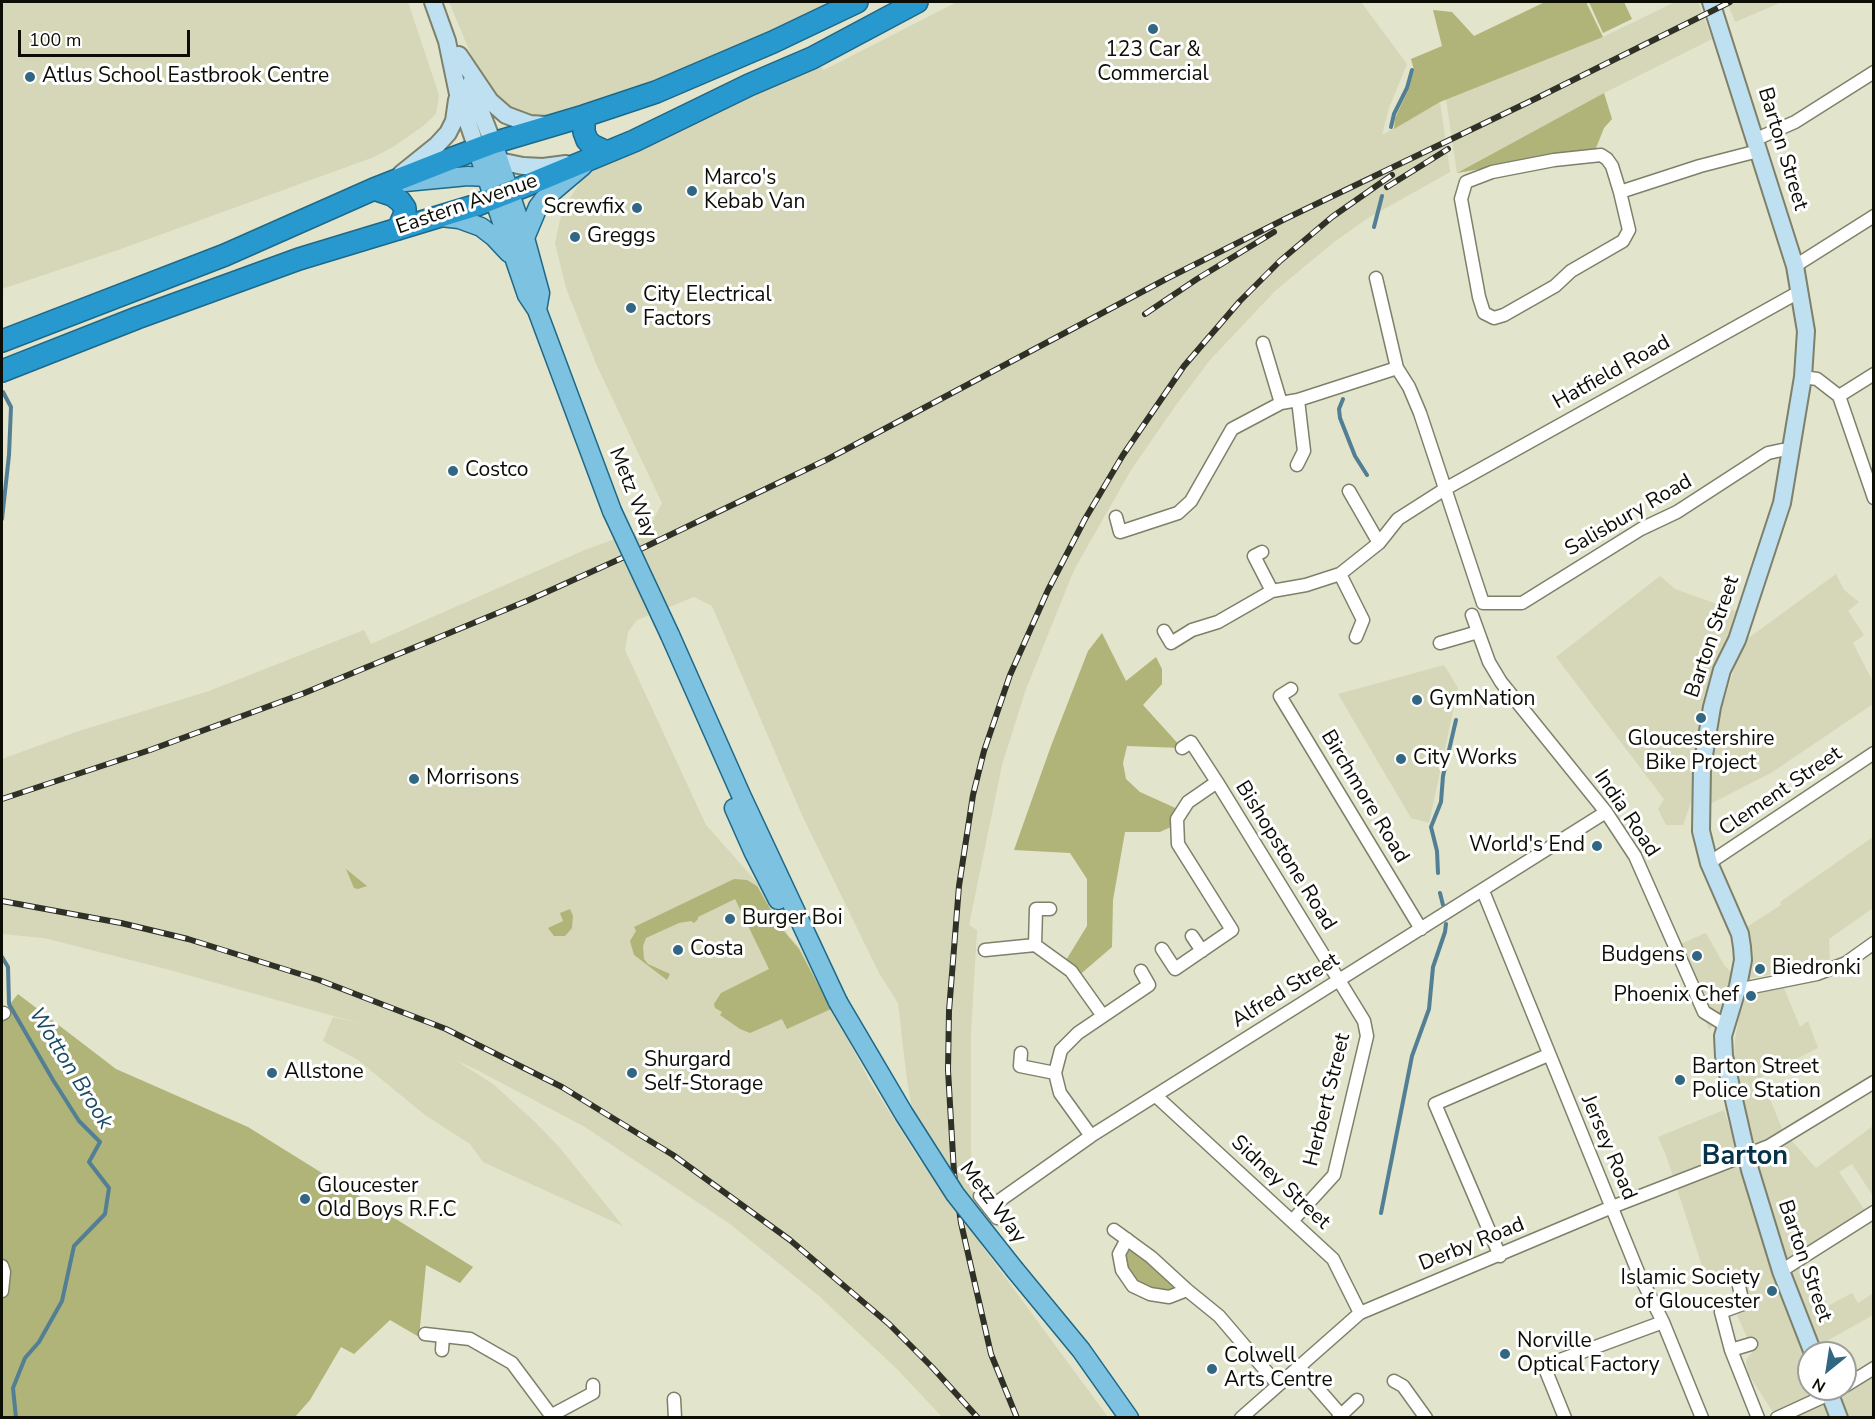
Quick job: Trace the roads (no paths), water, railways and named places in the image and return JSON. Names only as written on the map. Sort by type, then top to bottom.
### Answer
[{"type":"highway","points":[[2,341],[225,255],[380,186],[490,152],[556,125],[656,92],[773,42],[857,2]]},
{"type":"highway","name":"Eastern Avenue","points":[[2,371],[299,259],[438,217],[501,195],[678,121],[748,85],[812,58],[917,2]]},
{"type":"highway","points":[[584,117],[584,132],[587,140],[602,154]]},
{"type":"highway","points":[[380,186],[400,201],[405,208],[398,229]]},
{"type":"main road","name":"Metz Way","points":[[433,2],[447,41],[458,94],[490,152],[486,177]]},
{"type":"main road","name":"Barton Street","points":[[1712,2],[1795,266],[1806,331],[1803,378],[1782,503],[1737,640],[1722,670],[1712,707],[1702,767],[1701,831],[1709,863],[1740,934],[1743,960],[1737,990],[1725,1025],[1724,1056],[1746,1155],[1781,1271],[1809,1341]]},
{"type":"main road","name":"Metz Way","points":[[447,41],[459,55],[490,152],[515,262],[526,295],[537,309],[612,511],[838,1002],[904,1114],[955,1194],[1081,1350],[1129,1418]]},
{"type":"main road","points":[[459,55],[490,100],[506,115],[530,124],[556,125]]},
{"type":"main road","points":[[380,186],[410,167],[442,140],[454,121],[458,94]]},
{"type":"main road","points":[[490,152],[523,166],[543,167],[602,154]]},
{"type":"main road","points":[[525,238],[538,207],[544,200],[575,172],[602,154]]},
{"type":"main road","points":[[380,186],[447,177],[486,177],[501,195]]},
{"type":"main road","name":"Metz Way","points":[[501,195],[525,238],[540,293],[537,309]]},
{"type":"main road","points":[[438,217],[459,219],[481,226],[494,237],[515,262]]},
{"type":"main road","points":[[1835,1401],[1839,1418]]},
{"type":"street","points":[[1620,192],[1756,146],[1874,72]]},
{"type":"street","points":[[1601,155],[1608,159],[1612,166],[1620,192],[1629,230],[1623,241],[1571,271],[1555,286],[1504,315],[1494,318],[1484,313],[1461,199],[1466,182],[1492,172],[1554,160],[1601,155]]},
{"type":"street","points":[[1795,266],[1874,216]]},
{"type":"street","points":[[1376,278],[1397,368],[1409,387],[1420,413],[1445,489]]},
{"type":"street","name":"Hatfield Road","points":[[1340,574],[1379,543],[1398,519],[1445,489],[1799,292]]},
{"type":"street","points":[[1263,343],[1281,403]]},
{"type":"street","points":[[1116,517],[1121,538],[1178,513],[1191,501],[1232,429],[1281,403],[1298,400],[1397,368]]},
{"type":"street","points":[[1839,396],[1874,374]]},
{"type":"street","points":[[1803,378],[1817,379],[1839,396],[1874,498]]},
{"type":"street","points":[[1297,465],[1304,451],[1298,400]]},
{"type":"street","name":"Salisbury Road","points":[[1445,489],[1483,603],[1522,603],[1641,529],[1677,512],[1768,453],[1782,450],[1791,453]]},
{"type":"street","points":[[1349,491],[1379,543]]},
{"type":"street","points":[[1262,552],[1254,556],[1272,591]]},
{"type":"street","points":[[1164,631],[1171,643],[1192,630],[1218,622],[1272,591],[1306,585],[1340,574],[1363,620],[1356,637]]},
{"type":"street","name":"India Road","points":[[1472,615],[1489,662],[1501,682],[1606,812],[1635,856],[1704,1012],[1725,1025]]},
{"type":"street","points":[[1440,643],[1478,632]]},
{"type":"street","name":"Birchmore Road","points":[[1291,689],[1280,696],[1421,929]]},
{"type":"street","name":"Bishopstone Road","points":[[1182,748],[1191,742],[1340,981]]},
{"type":"street","name":"Clement Street","points":[[1709,863],[1874,753]]},
{"type":"street","name":"Bishopstone Road","points":[[1162,949],[1175,969],[1232,930],[1178,844],[1177,819],[1188,802],[1217,782]]},
{"type":"street","name":"Alfred Street","points":[[980,1196],[993,1213],[1091,1136],[1606,812]]},
{"type":"street","name":"Jersey Road","points":[[1483,891],[1638,1272],[1663,1322],[1702,1418]]},
{"type":"street","points":[[1035,945],[1036,909],[1050,909]]},
{"type":"street","points":[[1192,936],[1202,951]]},
{"type":"street","points":[[1737,990],[1817,974],[1846,963],[1874,943]]},
{"type":"street","points":[[985,950],[1035,945],[1071,971],[1103,1016]]},
{"type":"street","points":[[1091,1136],[1060,1093],[1055,1073],[1061,1050],[1078,1033],[1149,985],[1141,971]]},
{"type":"street","name":"Herbert Street","points":[[1292,1221],[1334,1175],[1367,1036],[1364,1021],[1340,981]]},
{"type":"street","points":[[1021,1053],[1020,1066],[1055,1073]]},
{"type":"street","points":[[1500,1256],[1435,1104],[1548,1055]]},
{"type":"street","name":"Derby Road","points":[[1241,1418],[1360,1313],[1612,1207],[1769,1146],[1874,1082]]},
{"type":"street","name":"Sidney Street","points":[[1156,1096],[1333,1259],[1360,1313]]},
{"type":"street","points":[[1781,1271],[1874,1212]]},
{"type":"street","points":[[1114,1230],[1151,1257],[1219,1316],[1278,1385]]},
{"type":"street","points":[[1127,1239],[1119,1254],[1122,1270],[1133,1286],[1150,1294],[1169,1297],[1187,1290]]},
{"type":"street","points":[[2,1266],[4,1272],[2,1291]]},
{"type":"street","points":[[1739,1286],[1743,1304],[1721,1312],[1731,1350],[1758,1418]]},
{"type":"street","points":[[1565,1418],[1544,1366],[1663,1322]]},
{"type":"street","points":[[425,1334],[470,1339],[512,1364],[553,1416],[594,1394]]},
{"type":"street","points":[[442,1350],[443,1336]]},
{"type":"street","points":[[1731,1350],[1750,1344]]},
{"type":"street","points":[[1299,1367],[1340,1416],[1357,1400]]},
{"type":"street","points":[[1857,1379],[1874,1368]]},
{"type":"street","points":[[1394,1381],[1403,1386],[1426,1418]]},
{"type":"street","points":[[674,1398],[675,1418]]},
{"type":"street","points":[[1780,1417],[1812,1401]]},
{"type":"waterway","points":[[1391,127],[1412,70]]},
{"type":"waterway","points":[[1374,227],[1382,196]]},
{"type":"waterway","points":[[2,519],[9,455],[11,407],[3,392]]},
{"type":"waterway","points":[[1343,399],[1339,409],[1340,418],[1355,456],[1367,475]]},
{"type":"waterway","points":[[1438,873],[1437,851],[1431,827],[1441,802],[1443,776],[1456,720]]},
{"type":"waterway","points":[[1440,893],[1443,905]]},
{"type":"waterway","points":[[1381,1213],[1412,1056],[1429,1009],[1433,967],[1446,924]]},
{"type":"waterway","name":"Wotton Brook","points":[[2,957],[8,967],[9,1004],[79,1121],[100,1142],[89,1162],[109,1188],[105,1214],[74,1246],[62,1301],[39,1342],[25,1358],[13,1388],[16,1418]]},
{"type":"railway","points":[[2,799],[150,750],[302,694],[529,600],[622,558],[828,459],[1168,278],[1285,219],[1730,2]]},
{"type":"railway","points":[[1387,187],[1448,149]]},
{"type":"railway","points":[[1017,1418],[991,1354],[961,1223],[954,1173],[948,1070],[949,1011],[959,886],[973,795],[984,751],[1010,675],[1048,590],[1085,519],[1123,455],[1184,366],[1240,301],[1280,261],[1332,217],[1392,175]]},
{"type":"railway","points":[[1145,314],[1274,232]]},
{"type":"railway","points":[[2,901],[121,923],[188,939],[319,980],[446,1029],[562,1087],[673,1155],[790,1240],[889,1324],[978,1418]]},
{"type":"place","name":"123 Car & Commercial","points":[[1153,29]]},
{"type":"place","name":"Atlus School Eastbrook Centre","points":[[30,77]]},
{"type":"place","name":"Marco's Kebab Van","points":[[692,191]]},
{"type":"place","name":"Screwfix","points":[[637,208]]},
{"type":"place","name":"Greggs","points":[[575,237]]},
{"type":"place","name":"City Electrical Factors","points":[[631,308]]},
{"type":"place","name":"Costco","points":[[453,471]]},
{"type":"place","name":"GymNation","points":[[1417,700]]},
{"type":"place","name":"Gloucestershire Bike Project","points":[[1701,718]]},
{"type":"place","name":"City Works","points":[[1401,759]]},
{"type":"place","name":"Morrisons","points":[[414,779]]},
{"type":"place","name":"World's End","points":[[1597,846]]},
{"type":"place","name":"Burger Boi","points":[[730,919]]},
{"type":"place","name":"Costa","points":[[678,950]]},
{"type":"place","name":"Budgens","points":[[1697,956]]},
{"type":"place","name":"Biedronki","points":[[1760,969]]},
{"type":"place","name":"Phoenix Chef","points":[[1751,996]]},
{"type":"place","name":"Allstone","points":[[272,1073]]},
{"type":"place","name":"Shurgard Self-Storage","points":[[632,1073]]},
{"type":"place","name":"Barton Street Police Station","points":[[1680,1080]]},
{"type":"place","name":"Gloucester Old Boys R.F.C","points":[[305,1199]]},
{"type":"place","name":"Islamic Society of Gloucester","points":[[1772,1291]]},
{"type":"place","name":"Norville Optical Factory","points":[[1505,1354]]},
{"type":"place","name":"Colwell Arts Centre","points":[[1212,1369]]},
{"type":"district","name":"Barton","points":[[1745,1157]]}]
